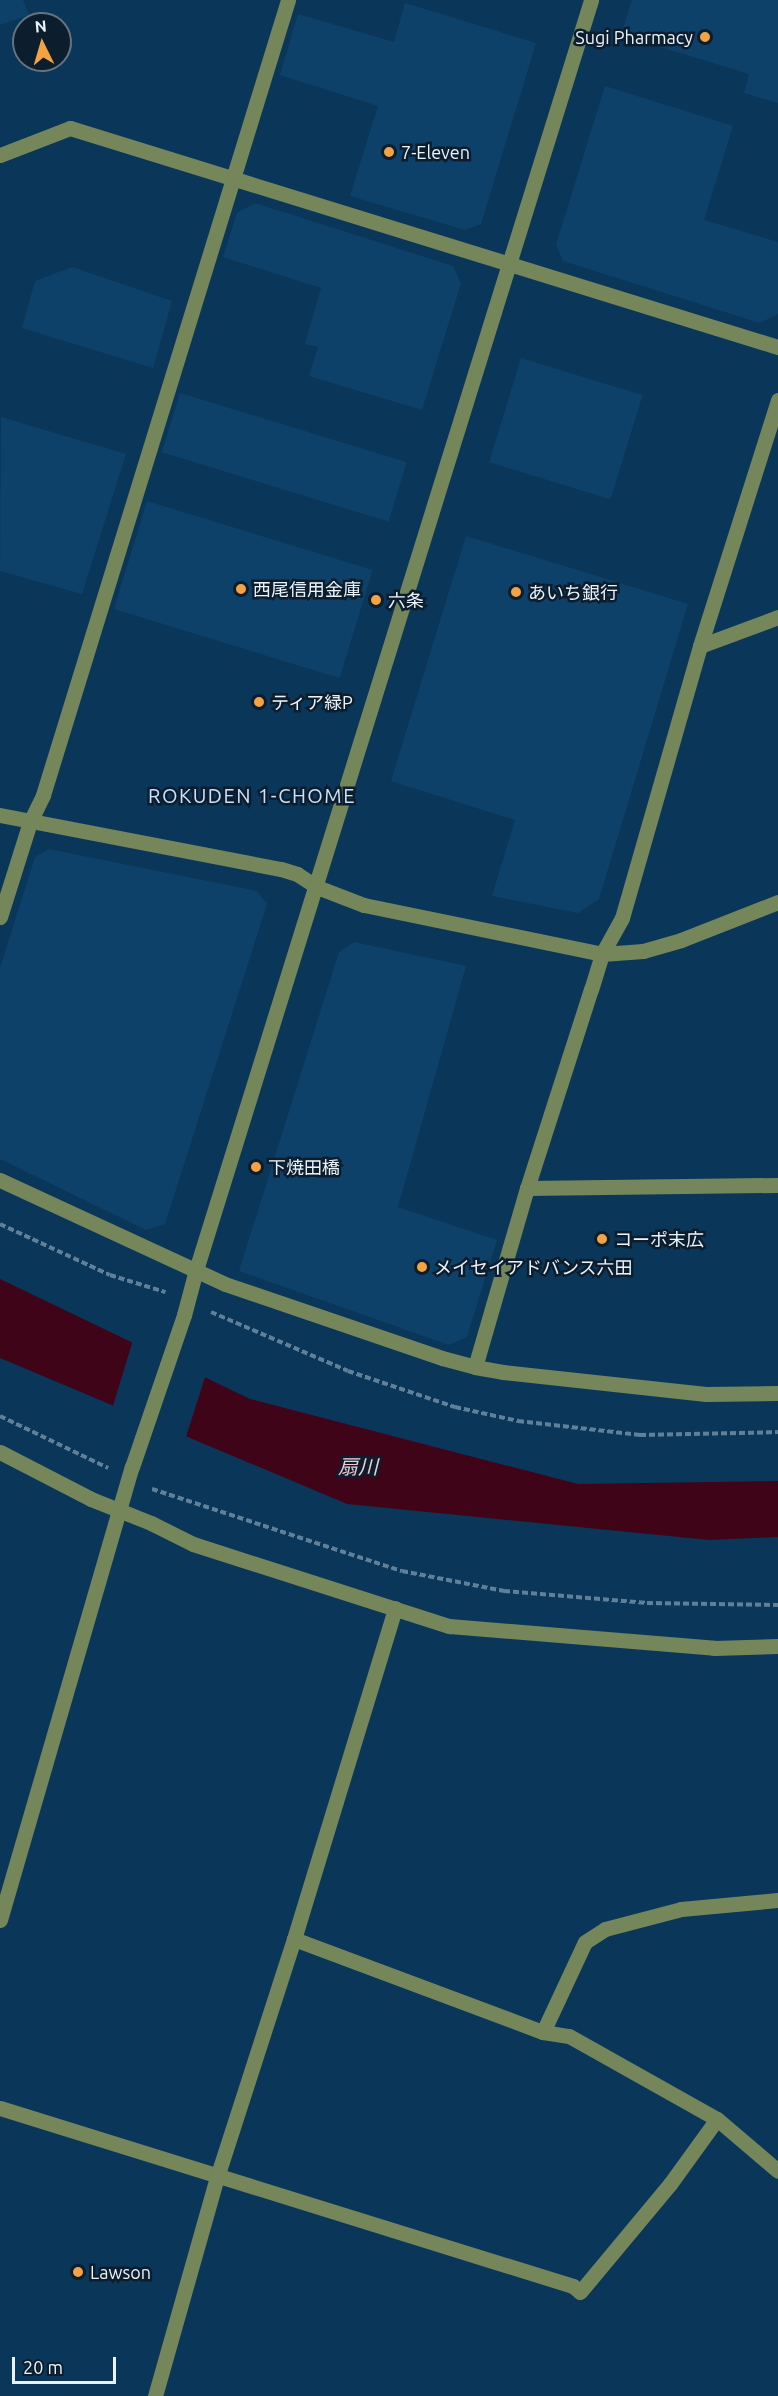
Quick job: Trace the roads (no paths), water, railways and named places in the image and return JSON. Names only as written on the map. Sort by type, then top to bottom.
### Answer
[{"type":"street","points":[[0,917],[30,822],[43,795],[288,0]]},
{"type":"street","points":[[0,1920],[122,1510],[132,1467],[184,1315],[196,1270],[591,0]]},
{"type":"street","points":[[0,155],[70,128],[778,347]]},
{"type":"street","points":[[475,1366],[527,1188],[603,954],[622,918],[700,646],[778,400]]},
{"type":"street","points":[[700,646],[778,617]]},
{"type":"street","points":[[0,815],[281,869],[297,874],[317,887],[364,905],[603,954],[643,951],[681,940],[778,902]]},
{"type":"street","points":[[0,1180],[225,1284],[442,1359],[503,1372],[706,1394],[778,1393]]},
{"type":"street","points":[[527,1188],[778,1185]]},
{"type":"street","points":[[0,1452],[91,1499],[122,1510],[193,1544],[449,1626],[714,1648],[778,1646]]},
{"type":"street","points":[[155,2396],[218,2174],[294,1939],[395,1608]]},
{"type":"street","points":[[543,2032],[585,1942],[605,1929],[681,1909],[778,1899]]},
{"type":"street","points":[[294,1939],[543,2032],[569,2036],[717,2119],[778,2171]]},
{"type":"street","points":[[0,2108],[573,2286],[580,2292],[670,2184],[717,2119]]},
{"type":"water","name":"扇川","points":[[0,1279],[250,1399],[578,1484],[778,1481],[778,1537],[709,1540],[347,1504],[0,1358]]},
{"type":"place","name":"Sugi Pharmacy","points":[[705,37]]},
{"type":"place","name":"7-Eleven","points":[[389,152]]},
{"type":"place","name":"西尾信用金庫","points":[[241,589]]},
{"type":"place","name":"あいち銀行","points":[[516,592]]},
{"type":"place","name":"六条","points":[[376,600]]},
{"type":"place","name":"ティア緑P","points":[[259,702]]},
{"type":"place","name":"下焼田橋","points":[[256,1167]]},
{"type":"place","name":"コーポ末広","points":[[602,1239]]},
{"type":"place","name":"メイセイアドバンス六田","points":[[422,1267]]},
{"type":"place","name":"Lawson","points":[[78,2272]]},
{"type":"district","name":"ROKUDEN 1-CHOME","points":[[252,795]]}]
